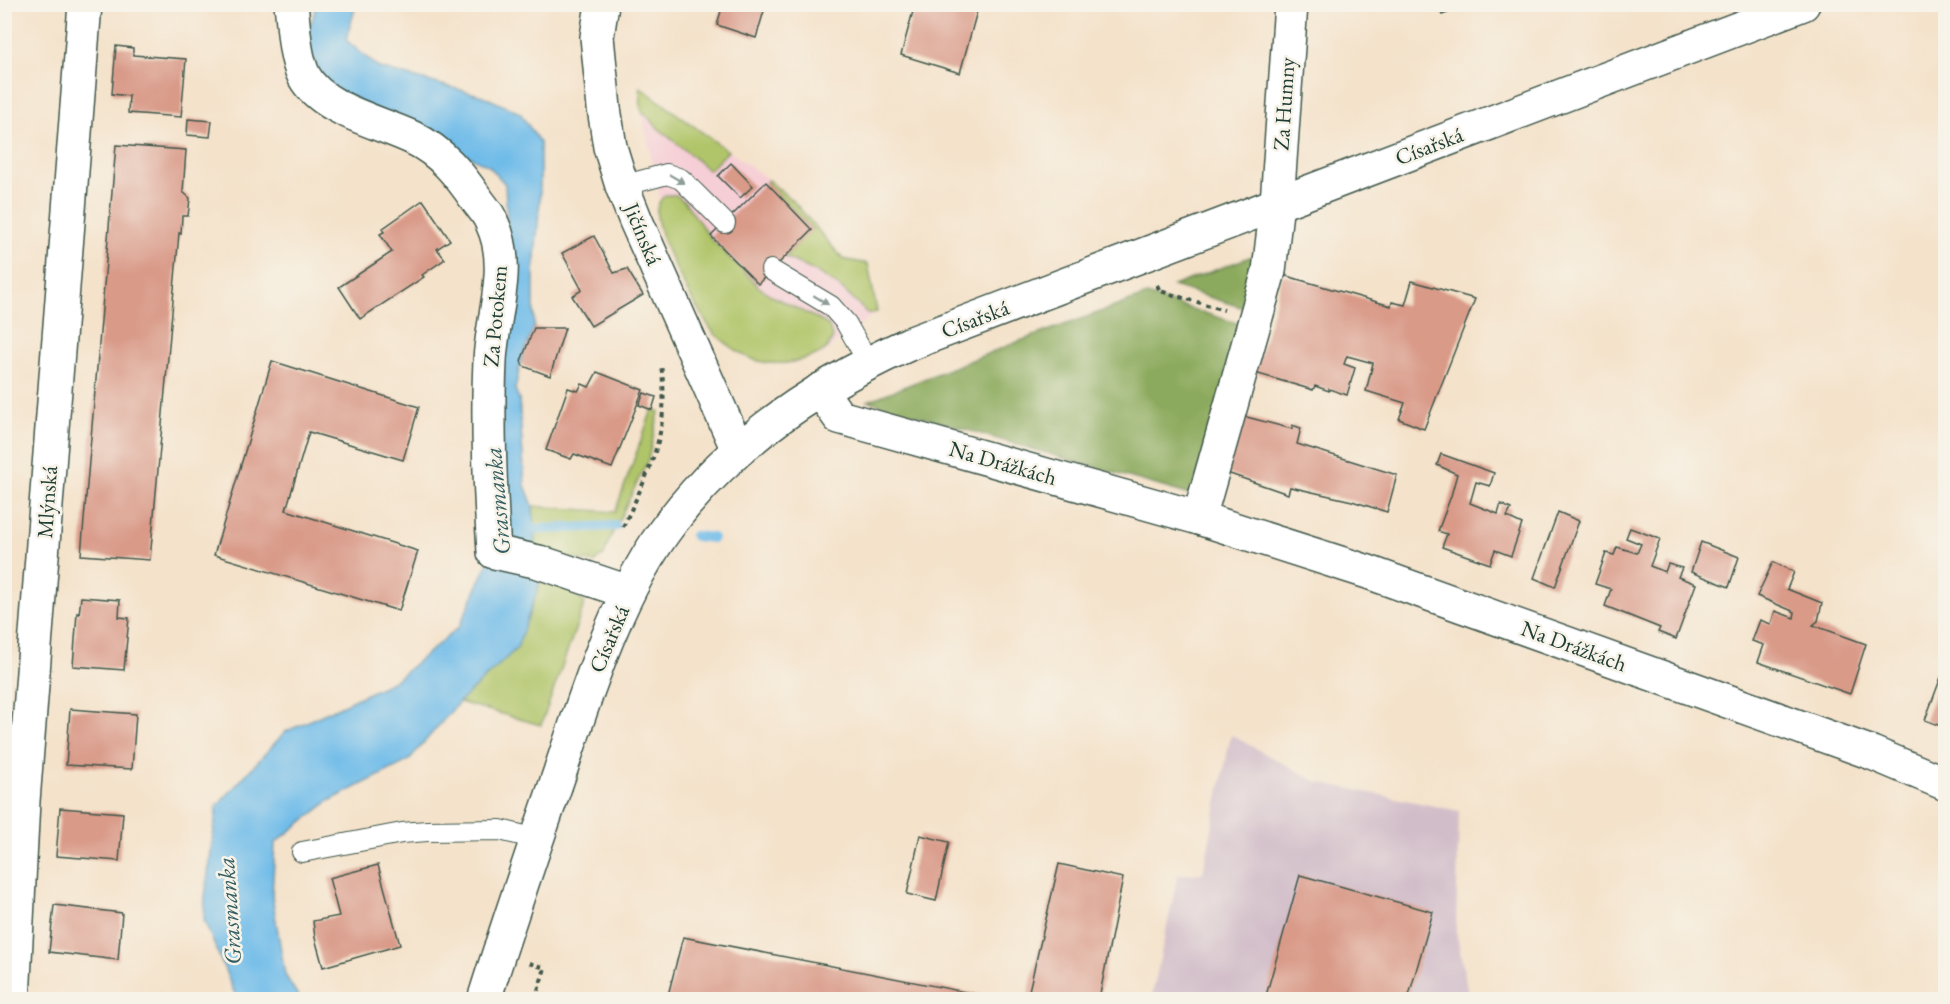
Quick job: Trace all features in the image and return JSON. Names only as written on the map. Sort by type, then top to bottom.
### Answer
[{"type":"street","name":"Mlýnská","points":[[13,999],[14,799],[85,4]]},
{"type":"street","name":"Za Potokem","points":[[291,4],[299,62],[315,90],[330,103],[414,138],[438,153],[456,169],[492,220],[499,241],[502,270],[490,360],[492,552],[539,562],[613,587]]},
{"type":"street","name":"Jičínská","points":[[602,4],[597,37],[610,147],[622,186],[738,450]]},
{"type":"street","name":"Za Humny","points":[[1277,203],[1291,4]]},
{"type":"street","name":"Císařská","points":[[484,999],[588,689],[613,587],[664,532],[704,483],[738,450],[777,418],[868,362],[909,344],[1803,4]]},
{"type":"street","points":[[1199,518],[1269,271],[1277,203]]},
{"type":"street","name":"Na Drážkách","points":[[820,390],[839,417],[1199,518],[1368,572],[1872,753],[1946,784]]},
{"type":"lane","points":[[622,186],[668,174],[681,179],[725,223]]},
{"type":"lane","points":[[771,270],[831,306],[846,323],[868,362]]},
{"type":"lane","points":[[302,852],[402,833],[427,831],[500,830],[537,840]]},
{"type":"path","points":[[1147,253],[1160,291],[1256,320]]},
{"type":"path","points":[[613,587],[653,462],[664,412],[664,390],[659,356]]},
{"type":"shaded area","points":[[640,87],[772,182],[794,202],[843,259],[868,264],[877,312],[822,354],[790,364],[750,359],[715,334],[663,237],[656,211],[660,199],[641,110]]},
{"type":"shaded area","points":[[1231,735],[1317,782],[1459,811],[1456,930],[1469,999],[1151,1000],[1178,875],[1203,873]]},
{"type":"green space","points":[[640,87],[728,151],[709,170],[658,128],[641,110]]},
{"type":"green space","points":[[768,180],[794,202],[843,259],[868,264],[877,312],[868,314],[841,288],[820,274],[785,257],[812,229],[766,182]]},
{"type":"green space","points":[[666,195],[676,195],[685,202],[711,239],[759,287],[828,325],[833,338],[824,351],[795,362],[770,363],[748,358],[714,333],[688,292],[662,236],[657,209],[658,204]]},
{"type":"green space","points":[[1255,255],[1247,309],[1173,286]]},
{"type":"green space","points":[[1147,295],[1243,325],[1194,496],[868,401],[1020,341]]},
{"type":"green space","points":[[652,410],[659,412],[648,460],[604,556],[597,559],[595,563],[535,551],[533,506],[615,512]]},
{"type":"green space","points":[[543,574],[585,602],[541,725],[459,702],[517,648]]},
{"type":"water","name":"Grasmanka","points":[[316,5],[356,5],[346,40],[379,68],[483,96],[520,113],[540,143],[540,200],[534,268],[534,328],[521,361],[515,389],[519,399],[525,485],[533,506],[535,551],[543,574],[517,648],[459,702],[408,761],[329,801],[275,843],[272,896],[285,975],[300,999],[237,999],[204,920],[217,806],[285,732],[394,681],[459,627],[488,563],[500,484],[508,239],[505,184],[489,166],[323,83],[307,42],[310,22],[312,22]]},
{"type":"building","points":[[723,4],[766,4],[756,38],[717,25]]},
{"type":"building","points":[[915,4],[979,4],[960,73],[901,55]]},
{"type":"building","points":[[1438,4],[1469,4],[1469,5],[1442,15]]},
{"type":"building","points":[[116,46],[133,48],[133,55],[186,59],[181,117],[128,113],[129,96],[112,94]]},
{"type":"building","points":[[188,119],[212,121],[210,137],[187,135]]},
{"type":"building","points":[[116,145],[186,150],[183,192],[190,198],[188,216],[182,216],[181,234],[179,233],[150,560],[81,555]]},
{"type":"building","points":[[731,163],[753,186],[740,198],[718,176]]},
{"type":"building","points":[[766,182],[812,230],[758,284],[711,236]]},
{"type":"building","points":[[423,200],[450,240],[437,249],[445,259],[422,275],[424,277],[360,319],[339,287],[392,252],[380,234],[384,232],[382,229]]},
{"type":"building","points":[[594,236],[614,273],[627,269],[643,295],[591,326],[572,296],[582,290],[562,253]]},
{"type":"building","points":[[1283,275],[1391,306],[1392,302],[1405,305],[1412,281],[1475,299],[1424,429],[1399,419],[1405,403],[1366,391],[1373,363],[1347,356],[1344,364],[1355,368],[1347,395],[1315,386],[1313,390],[1255,373]]},
{"type":"building","points":[[534,328],[565,328],[550,376],[523,366],[521,361]]},
{"type":"building","points":[[272,361],[419,407],[403,460],[309,432],[286,510],[418,551],[399,611],[214,555]]},
{"type":"building","points":[[597,372],[643,390],[612,468],[574,454],[571,459],[546,450],[568,388],[578,391],[582,384],[589,387]]},
{"type":"building","points":[[644,393],[656,397],[652,410],[639,405]]},
{"type":"building","points":[[1243,416],[1292,429],[1292,425],[1301,428],[1297,444],[1397,475],[1387,512],[1352,501],[1290,487],[1288,494],[1227,473]]},
{"type":"building","points":[[1441,454],[1494,473],[1490,486],[1476,482],[1470,503],[1498,514],[1501,504],[1511,509],[1507,517],[1522,524],[1511,556],[1495,550],[1490,564],[1442,547],[1447,534],[1438,531],[1457,474],[1437,465]]},
{"type":"building","points":[[1558,512],[1579,521],[1555,587],[1534,578]]},
{"type":"building","points":[[1630,528],[1660,539],[1650,566],[1665,572],[1668,564],[1682,568],[1678,577],[1696,584],[1676,639],[1658,632],[1660,628],[1605,606],[1611,589],[1595,584],[1606,553],[1614,555],[1617,547],[1637,553],[1641,544],[1626,538]]},
{"type":"building","points":[[1701,542],[1739,557],[1729,587],[1691,572]]},
{"type":"building","points":[[1773,562],[1794,572],[1787,589],[1822,603],[1818,621],[1813,625],[1866,644],[1850,694],[1758,662],[1764,645],[1752,641],[1760,620],[1771,624],[1775,611],[1794,618],[1795,612],[1757,596]]},
{"type":"building","points":[[81,597],[120,600],[119,617],[129,618],[124,670],[73,666],[77,613],[79,614]]},
{"type":"building","points":[[1941,677],[1946,678],[1946,728],[1925,720]]},
{"type":"building","points":[[70,709],[136,714],[132,769],[66,765]]},
{"type":"building","points":[[60,808],[123,813],[119,861],[56,856]]},
{"type":"building","points":[[920,835],[949,842],[936,901],[907,894]]},
{"type":"building","points":[[1059,864],[1123,878],[1099,999],[1027,999]]},
{"type":"building","points":[[378,865],[400,945],[323,967],[313,921],[339,916],[329,878]]},
{"type":"building","points":[[1300,875],[1433,912],[1408,999],[1265,999]]},
{"type":"building","points":[[54,905],[122,913],[118,960],[49,952]]},
{"type":"building","points":[[683,937],[986,996],[986,999],[667,999]]},
{"type":"waterway","name":"Grasmanka","points":[[520,530],[616,526]]},
{"type":"waterway","points":[[695,536],[713,538]]}]
